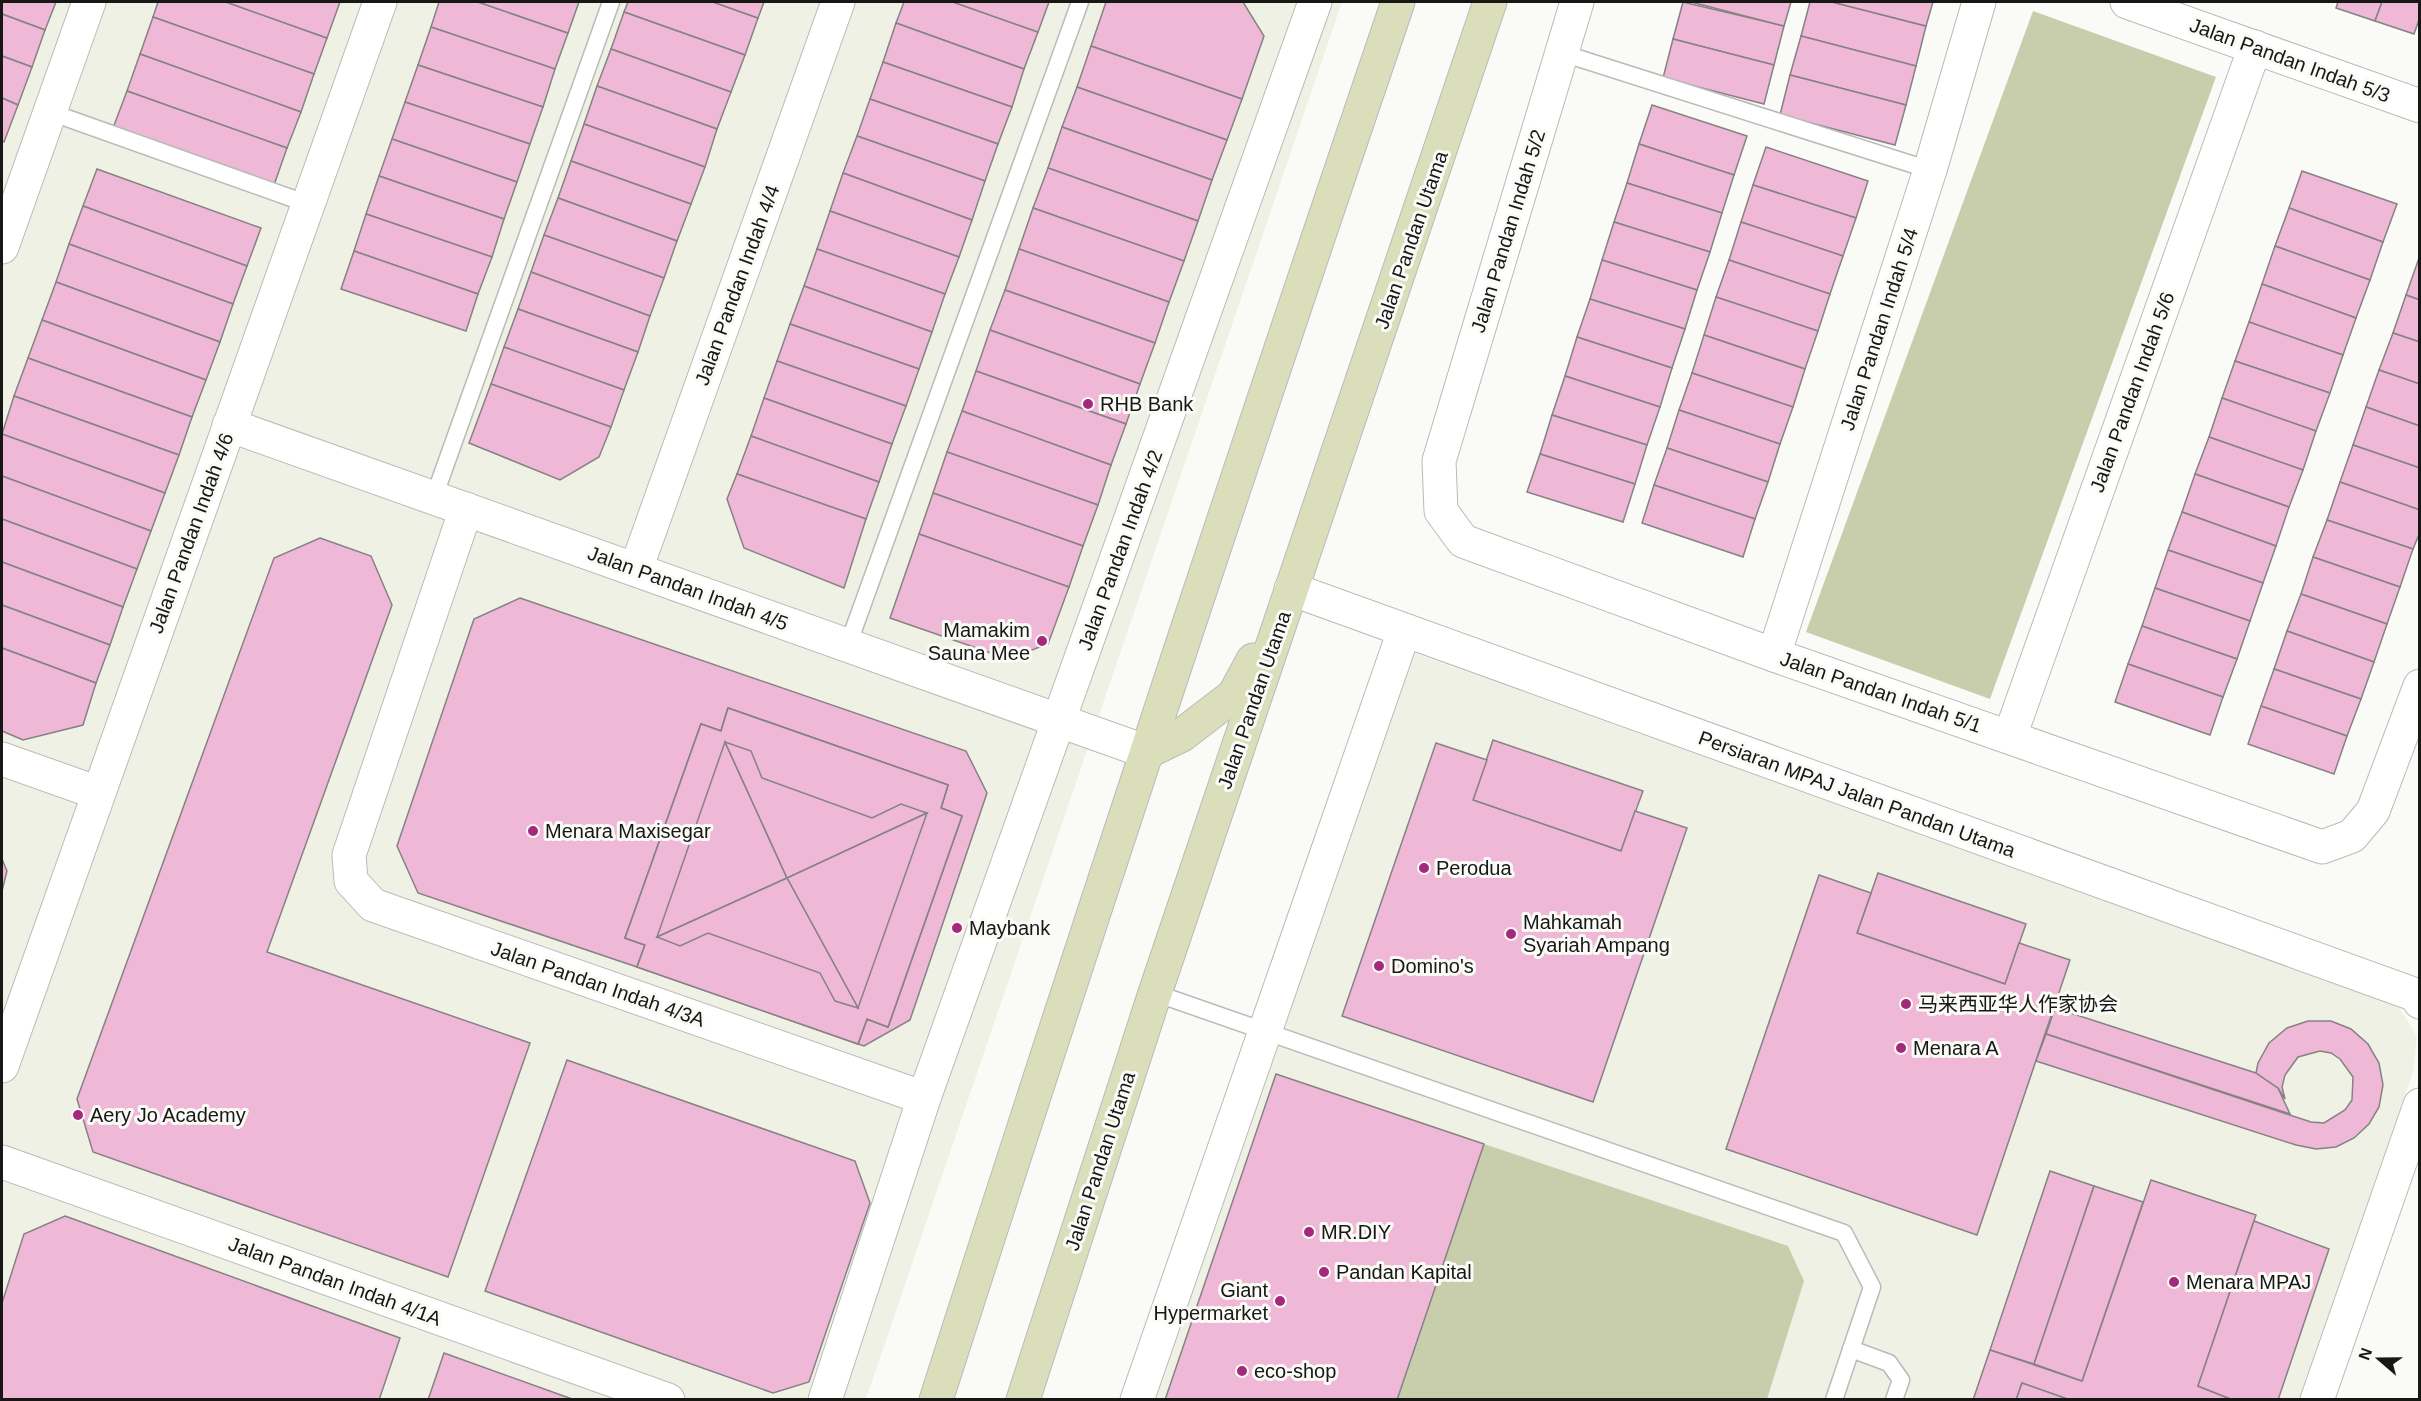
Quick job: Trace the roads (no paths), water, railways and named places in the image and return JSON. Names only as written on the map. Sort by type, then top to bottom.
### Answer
[{"type":"main road","points":[[936,1400],[1095,903],[1148,752],[1267,385],[1398,2]]},
{"type":"main road","name":"Jalan Pandan Utama","points":[[1023,1400],[1155,993],[1490,2]]},
{"type":"main road","points":[[1148,752],[1182,735],[1234,695],[1291,590]]},
{"type":"street","points":[[2,248],[89,2]]},
{"type":"street","name":"Jalan Pandan Indah 4/6","points":[[2,1066],[380,2]]},
{"type":"street","name":"Jalan Pandan Indah 4/4","points":[[636,569],[838,2]]},
{"type":"street","name":"Jalan Pandan Indah 4/2","points":[[924,1098],[1315,2]]},
{"type":"street","name":"Jalan Pandan Indah 5/2","points":[[1439,461],[1577,2]]},
{"type":"street","name":"Jalan Pandan Indah 5/4","points":[[1774,655],[1929,170],[1979,2]]},
{"type":"street","name":"Jalan Pandan Indah 5/3","points":[[2127,2],[2420,106]]},
{"type":"street","name":"Jalan Pandan Indah 5/6","points":[[2010,736],[2255,47]]},
{"type":"street","name":"Jalan Pandan Indah 4/5","points":[[230,424],[1148,752]]},
{"type":"street","name":"Jalan Pandan Indah 5/1","points":[[1439,461],[1441,511],[1463,542],[1774,655],[2322,847],[2352,836],[2373,811],[2420,686]]},
{"type":"street","name":"Jalan Pandan Indah 4/3A","points":[[466,509],[349,855],[351,881],[373,905],[924,1098]]},
{"type":"street","name":"Persiaran MPAJ Jalan Pandan Utama","points":[[1291,590],[2416,995],[2420,1002]]},
{"type":"street","points":[[1137,1400],[1404,631]]},
{"type":"street","points":[[2,759],[98,793]]},
{"type":"street","points":[[825,1400],[924,1098]]},
{"type":"street","points":[[2317,1400],[2420,1105]]},
{"type":"street","name":"Jalan Pandan Indah 4/1A","points":[[2,1162],[668,1400]]},
{"type":"lane","points":[[434,497],[611,2]]},
{"type":"lane","points":[[848,645],[1080,2]]},
{"type":"lane","points":[[1562,52],[1929,170]]},
{"type":"lane","points":[[50,112],[308,204]]},
{"type":"lane","points":[[1155,993],[1844,1233],[1872,1287],[1834,1400]]},
{"type":"lane","points":[[1851,1349],[1889,1363],[1901,1380],[1894,1400]]},
{"type":"place","name":"RHB Bank","points":[[1088,404]]},
{"type":"place","name":"Mamakim Sauna Mee","points":[[1042,641]]},
{"type":"place","name":"Menara Maxisegar","points":[[533,831]]},
{"type":"place","name":"Perodua","points":[[1424,868]]},
{"type":"place","name":"Maybank","points":[[957,928]]},
{"type":"place","name":"Mahkamah Syariah Ampang","points":[[1511,934]]},
{"type":"place","name":"Domino's","points":[[1379,966]]},
{"type":"place","name":"马来西亚华人作家协会","points":[[1906,1004]]},
{"type":"place","name":"Menara A","points":[[1901,1048]]},
{"type":"place","name":"Aery Jo Academy","points":[[78,1115]]},
{"type":"place","name":"MR.DIY","points":[[1309,1232]]},
{"type":"place","name":"Pandan Kapital","points":[[1324,1272]]},
{"type":"place","name":"Menara MPAJ","points":[[2174,1282]]},
{"type":"place","name":"Giant Hypermarket","points":[[1280,1301]]},
{"type":"place","name":"eco-shop","points":[[1242,1371]]}]
